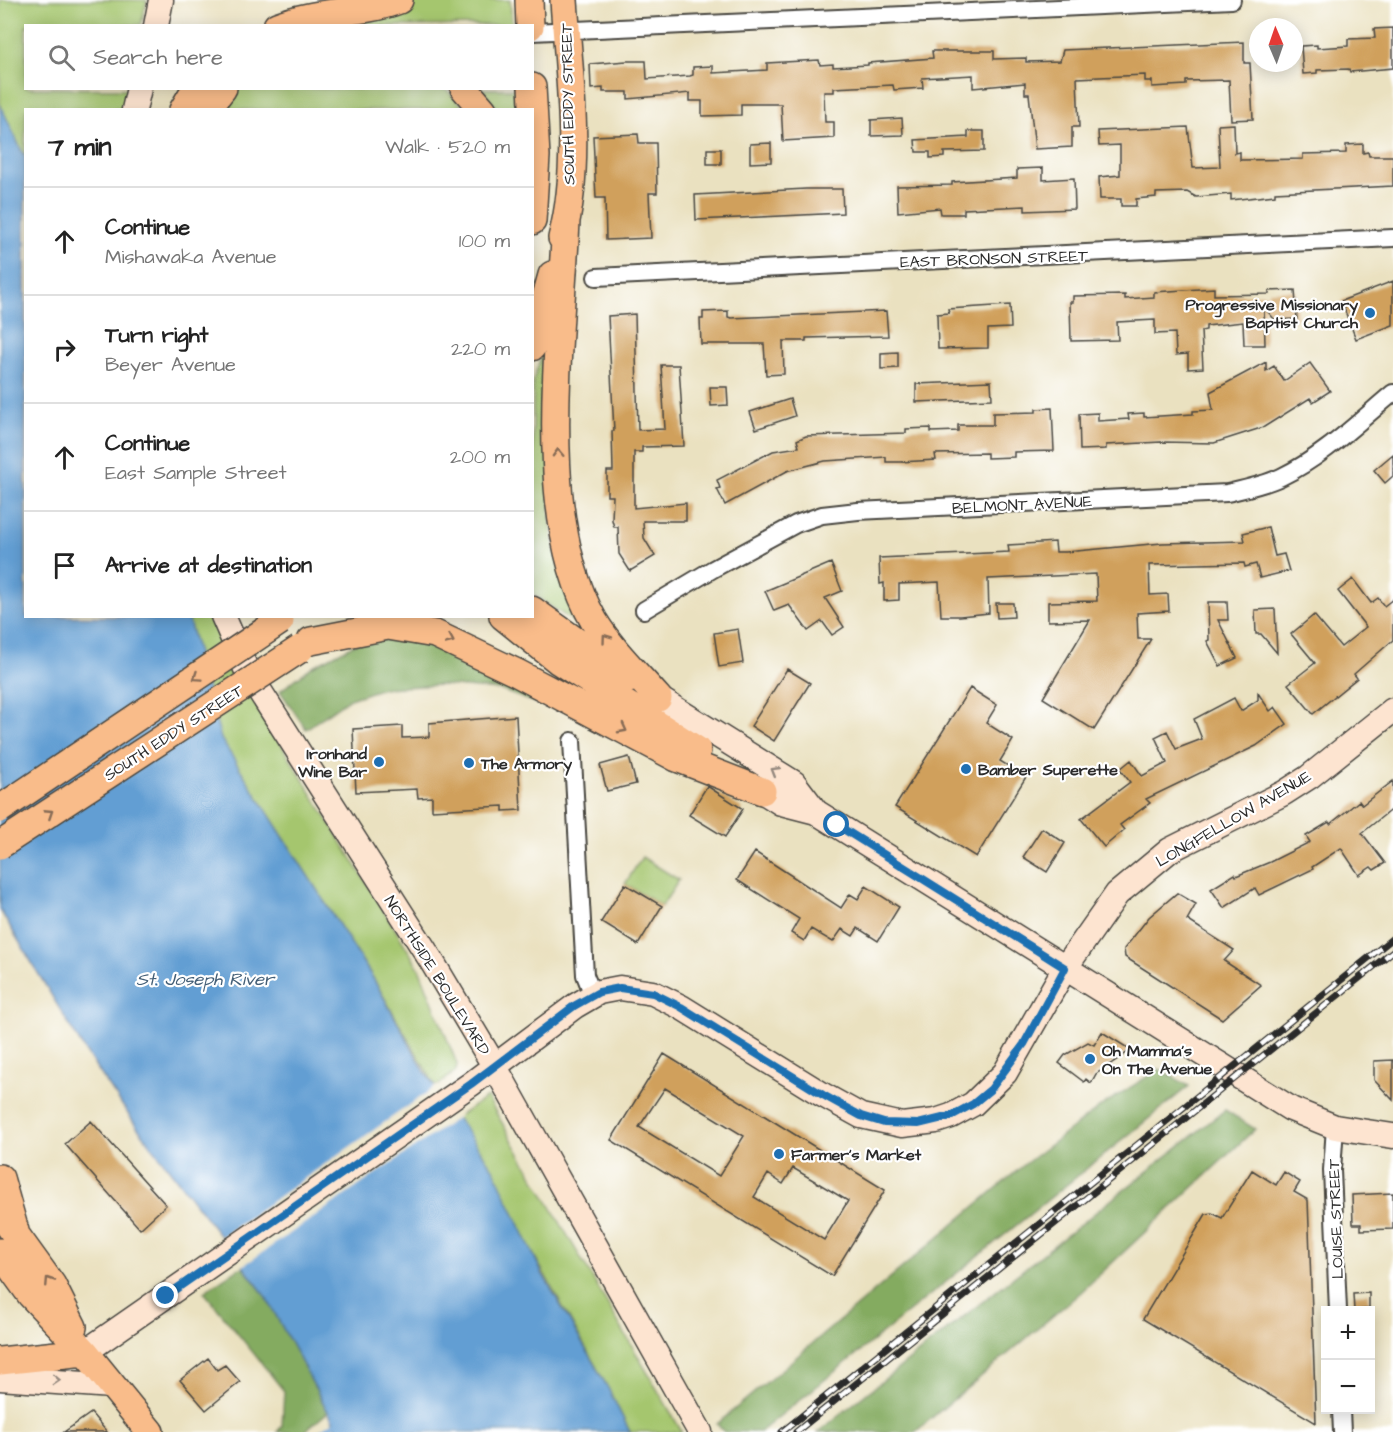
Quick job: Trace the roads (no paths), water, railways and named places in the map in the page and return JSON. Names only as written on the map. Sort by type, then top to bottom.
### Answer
[{"type":"main road","points":[[282,24],[356,11],[399,0]]},
{"type":"main road","points":[[529,0],[530,24]]},
{"type":"main road","name":"SOUTH EDDY STREET","points":[[534,340],[566,221],[571,134],[564,0]]},
{"type":"main road","points":[[184,108],[195,90]]},
{"type":"main road","points":[[208,108],[221,90]]},
{"type":"main road","points":[[466,90],[481,108]]},
{"type":"main road","name":"SOUTH EDDY STREET","points":[[532,90],[533,108]]},
{"type":"main road","name":"SOUTH EDDY STREET","points":[[534,122],[536,156],[534,188]]},
{"type":"main road","points":[[566,221],[557,443],[563,533],[574,578],[594,620],[610,644],[658,698]]},
{"type":"main road","points":[[534,611],[598,659],[658,698]]},
{"type":"main road","name":"SOUTH EDDY STREET","points":[[0,845],[305,645],[341,618]]},
{"type":"main road","points":[[505,618],[559,661],[618,701],[762,791]]},
{"type":"main road","name":"SOUTH EDDY STREET","points":[[2,807],[283,619]]},
{"type":"main road","points":[[305,645],[388,626],[435,634],[517,672],[677,758],[762,791]]},
{"type":"main road","points":[[0,1178],[8,1244]]},
{"type":"main road","points":[[0,1213],[8,1244],[52,1285],[85,1352],[150,1432]]},
{"type":"main road","points":[[0,1361],[85,1352]]},
{"type":"street","points":[[156,24],[161,0]]},
{"type":"street","points":[[534,32],[1232,0]]},
{"type":"street","points":[[134,108],[139,90]]},
{"type":"street","name":"EAST BRONSON STREET","points":[[596,277],[1393,238]]},
{"type":"street","name":"BELMONT AVENUE","points":[[644,610],[775,536],[822,515],[858,511],[1227,494],[1261,485],[1282,477],[1308,461],[1393,393]]},
{"type":"street","name":"NORTHSIDE BOULEVARD","points":[[224,618],[248,671],[495,1067],[700,1432]]},
{"type":"street","points":[[658,698],[794,783],[816,812]]},
{"type":"street","name":"LONGFELLOW AVENUE","points":[[593,995],[620,988],[653,993],[681,1007],[861,1116],[884,1123],[918,1124],[951,1116],[973,1104],[991,1089],[1024,1044],[1065,968],[1117,894],[1145,869],[1190,839],[1293,788],[1393,710]]},
{"type":"street","points":[[85,1352],[471,1084],[593,995],[585,975],[572,741]]},
{"type":"street","points":[[762,791],[781,803],[816,812],[1291,1109],[1335,1126],[1393,1136]]},
{"type":"street","name":"LOUISE STREET","points":[[1335,1126],[1332,1170],[1338,1306]]},
{"type":"street","points":[[0,1377],[112,1386]]},
{"type":"street","points":[[1341,1414],[1342,1432]]},
{"type":"water","name":"St. Joseph River","points":[[0,104],[24,156],[24,618],[188,618],[221,739],[373,978],[425,1072],[494,1170],[542,1273],[608,1388],[630,1432],[339,1432],[265,1295],[137,1127],[85,1051],[0,910]]},
{"type":"waterway","points":[[321,1432],[340,1420]]},
{"type":"railway","points":[[782,1432],[1393,938]]},
{"type":"railway","points":[[796,1432],[1393,951]]},
{"type":"place","name":"Progressive Missionary Baptist Church","points":[[1370,313]]},
{"type":"place","name":"Ironhand Wine Bar","points":[[379,762]]},
{"type":"place","name":"The Armory","points":[[469,763]]},
{"type":"place","name":"Bamber Superette","points":[[966,769]]},
{"type":"place","name":"Oh Mamma's On The Avenue","points":[[1090,1059]]},
{"type":"place","name":"Farmer's Market","points":[[779,1154]]}]
